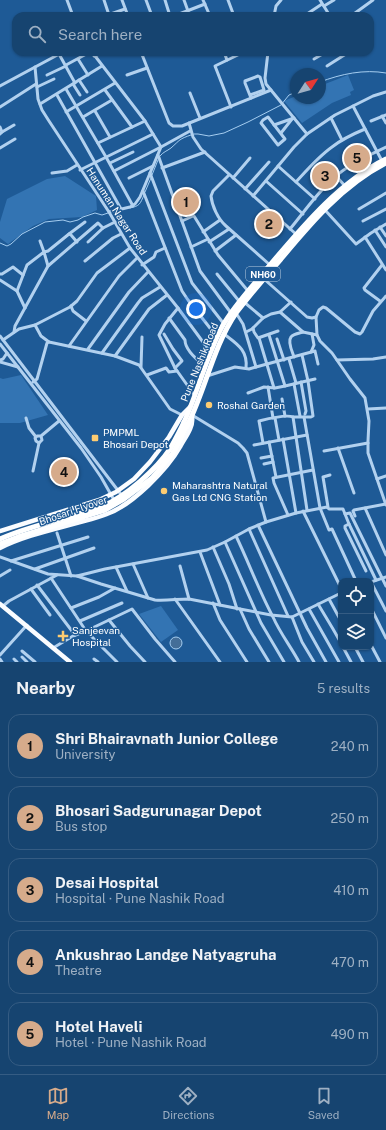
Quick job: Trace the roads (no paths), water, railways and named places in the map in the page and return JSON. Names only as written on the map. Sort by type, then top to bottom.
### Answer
[{"type":"highway","name":"Pune Nashik Road","points":[[186,423],[191,405],[211,352],[224,324],[264,279],[312,218],[345,186],[360,174],[385,162]]},
{"type":"highway","name":"Pune Nashik Road","points":[[242,302],[248,291],[270,265],[298,236],[356,181],[385,162]]},
{"type":"highway","name":"Pune Nashik Road","points":[[186,423],[192,416],[223,334],[233,313]]},
{"type":"highway","name":"Bhosari Flyover","points":[[0,539],[103,506],[122,496],[148,474],[169,450],[186,423]]},
{"type":"highway","name":"Bhosari Flyover","points":[[0,544],[105,510],[124,500],[152,478],[173,453],[186,423]]},
{"type":"main road","points":[[0,531],[99,500],[118,490],[134,479],[150,462],[169,437],[182,415],[191,405]]},
{"type":"main road","points":[[0,548],[19,540],[57,531],[107,515],[119,509],[154,480],[176,455],[191,426],[193,420],[192,416]]},
{"type":"main road","points":[[52,515],[57,531]]},
{"type":"main road","points":[[2,605],[70,662]]},
{"type":"street","points":[[67,0],[72,12]]},
{"type":"street","points":[[104,0],[106,12]]},
{"type":"street","points":[[122,0],[126,12]]},
{"type":"street","points":[[146,0],[150,12]]},
{"type":"street","points":[[165,0],[169,12]]},
{"type":"street","points":[[184,0],[188,10]]},
{"type":"street","points":[[203,0],[208,12]]},
{"type":"street","points":[[228,0],[232,12]]},
{"type":"street","points":[[275,12],[276,6],[281,0]]},
{"type":"street","points":[[320,0],[327,12]]},
{"type":"street","points":[[311,12],[334,0]]},
{"type":"street","points":[[357,12],[374,0]]},
{"type":"street","points":[[183,12],[205,4]]},
{"type":"street","points":[[116,12],[125,9]]},
{"type":"street","points":[[0,86],[55,56]]},
{"type":"street","points":[[62,56],[80,95]]},
{"type":"street","points":[[47,75],[82,56]]},
{"type":"street","points":[[94,56],[145,121],[161,148]]},
{"type":"street","points":[[142,56],[171,125],[177,127],[231,107],[264,90],[260,77],[258,76],[246,81],[250,97]]},
{"type":"street","points":[[226,56],[227,60]]},
{"type":"street","points":[[231,107],[215,67],[216,65],[236,56]]},
{"type":"street","points":[[268,56],[265,78],[266,84],[293,119],[307,134]]},
{"type":"street","points":[[314,59],[319,56]]},
{"type":"street","points":[[327,66],[343,56]]},
{"type":"street","points":[[78,58],[88,75]]},
{"type":"street","points":[[40,104],[57,95],[102,66]]},
{"type":"street","name":"Hanuman Nagar Road","points":[[35,67],[36,86],[40,104],[49,121],[109,212],[137,258],[178,308],[211,352]]},
{"type":"street","points":[[126,75],[147,68]]},
{"type":"street","points":[[0,107],[36,86],[54,79]]},
{"type":"street","points":[[79,80],[87,92]]},
{"type":"street","points":[[66,112],[115,83]]},
{"type":"street","points":[[66,89],[110,163],[133,206]]},
{"type":"street","points":[[104,90],[132,127]]},
{"type":"street","points":[[250,97],[271,90]]},
{"type":"street","points":[[253,196],[294,147],[307,134],[353,106],[373,96],[386,92]]},
{"type":"street","points":[[190,93],[200,118]]},
{"type":"street","points":[[57,95],[121,209]]},
{"type":"street","points":[[83,117],[112,100]]},
{"type":"street","points":[[353,106],[377,151],[385,162]]},
{"type":"street","points":[[95,111],[110,137]]},
{"type":"street","points":[[371,121],[384,115],[386,123]]},
{"type":"street","points":[[268,117],[274,125],[285,139],[278,145],[261,123],[268,117]]},
{"type":"street","points":[[331,118],[342,140]]},
{"type":"street","points":[[274,125],[293,119]]},
{"type":"street","points":[[281,133],[293,119]]},
{"type":"street","points":[[98,143],[145,121]]},
{"type":"street","points":[[188,123],[192,134],[204,152],[298,236]]},
{"type":"street","points":[[0,127],[1,133],[14,125]]},
{"type":"street","points":[[296,182],[324,152],[342,140],[365,129]]},
{"type":"street","points":[[80,170],[153,134]]},
{"type":"street","points":[[114,171],[192,134]]},
{"type":"street","points":[[0,148],[14,139]]},
{"type":"street","points":[[290,229],[336,176],[355,163],[386,147]]},
{"type":"street","points":[[109,212],[133,206],[138,201],[161,148]]},
{"type":"street","points":[[110,163],[133,152]]},
{"type":"street","points":[[162,168],[204,152]]},
{"type":"street","points":[[158,155],[200,271],[233,313],[242,322],[256,367]]},
{"type":"street","points":[[233,178],[250,158]]},
{"type":"street","points":[[245,189],[269,162]]},
{"type":"street","points":[[52,174],[67,171],[77,164]]},
{"type":"street","points":[[129,178],[153,166]]},
{"type":"street","points":[[278,166],[315,199]]},
{"type":"street","points":[[150,173],[192,283],[224,324]]},
{"type":"street","points":[[229,175],[213,191],[211,196],[220,220],[270,265]]},
{"type":"street","points":[[336,176],[345,186]]},
{"type":"street","points":[[266,181],[303,213],[312,218]]},
{"type":"street","points":[[143,192],[178,283],[185,295],[217,337]]},
{"type":"street","points":[[359,209],[386,193]]},
{"type":"street","points":[[363,221],[386,209]]},
{"type":"street","points":[[325,210],[354,244],[357,244],[375,230],[386,224]]},
{"type":"street","points":[[182,221],[194,216],[215,251],[248,291]]},
{"type":"street","points":[[203,232],[220,220]]},
{"type":"street","points":[[17,291],[27,265],[44,252],[48,251],[85,222]]},
{"type":"street","points":[[88,242],[103,228],[114,222]]},
{"type":"street","points":[[14,332],[15,326],[24,308],[48,266],[98,223],[103,228]]},
{"type":"street","points":[[380,227],[386,236]]},
{"type":"street","points":[[191,247],[209,241],[229,229]]},
{"type":"street","points":[[375,230],[386,248]]},
{"type":"street","points":[[70,234],[77,242]]},
{"type":"street","points":[[85,261],[113,238],[121,234]]},
{"type":"street","points":[[215,251],[236,235]]},
{"type":"street","points":[[365,237],[386,270]]},
{"type":"street","points":[[40,241],[48,266]]},
{"type":"street","points":[[3,340],[19,329],[35,325],[78,301],[97,273],[130,248]]},
{"type":"street","points":[[142,265],[154,257],[156,252],[165,248]]},
{"type":"street","points":[[69,346],[119,276],[137,258]]},
{"type":"street","points":[[380,301],[364,288],[382,264]]},
{"type":"street","points":[[0,274],[13,266],[23,275]]},
{"type":"street","points":[[88,350],[129,292],[148,272]]},
{"type":"street","points":[[217,274],[242,302],[263,318]]},
{"type":"street","points":[[264,279],[307,317],[316,317]]},
{"type":"street","points":[[0,280],[17,291],[24,308]]},
{"type":"street","points":[[102,353],[138,302],[160,287]]},
{"type":"street","points":[[115,356],[149,309],[167,295]]},
{"type":"street","points":[[355,516],[354,510],[386,504],[368,453],[369,421],[367,402],[364,395],[350,379],[332,353],[320,341],[317,335],[316,317],[319,310],[323,307],[326,308],[355,332],[360,334],[373,311],[380,301],[386,296]]},
{"type":"street","points":[[246,332],[253,328],[263,318],[280,312],[291,302]]},
{"type":"street","points":[[71,306],[72,311],[86,321]]},
{"type":"street","points":[[178,308],[169,318],[159,336],[176,369],[195,396]]},
{"type":"street","points":[[280,312],[303,332],[317,335]]},
{"type":"street","points":[[169,318],[185,340],[186,347],[206,366]]},
{"type":"street","points":[[35,325],[41,336],[49,342],[115,356],[139,365],[170,409],[182,415]]},
{"type":"street","points":[[253,328],[254,332],[259,338],[274,388]]},
{"type":"street","points":[[259,338],[278,331]]},
{"type":"street","points":[[294,357],[290,339],[292,336],[303,332]]},
{"type":"street","points":[[147,375],[166,368],[169,372],[176,369],[182,361],[164,334]]},
{"type":"street","points":[[223,334],[240,346],[244,352],[246,368]]},
{"type":"street","points":[[311,352],[314,345],[312,334]]},
{"type":"street","points":[[269,335],[284,386]]},
{"type":"street","points":[[0,336],[127,503]]},
{"type":"street","points":[[141,367],[142,337]]},
{"type":"street","points":[[277,339],[284,360]]},
{"type":"street","points":[[30,384],[37,379],[47,343],[49,342]]},
{"type":"street","points":[[0,344],[81,448],[104,482],[119,509]]},
{"type":"street","points":[[207,377],[235,367],[256,367],[315,351],[318,364]]},
{"type":"street","points":[[0,361],[8,354],[13,352]]},
{"type":"street","points":[[263,443],[259,421],[290,415],[293,417],[305,415],[311,417],[313,416],[308,381],[302,355]]},
{"type":"street","points":[[337,360],[373,359],[386,357]]},
{"type":"street","points":[[289,359],[300,416]]},
{"type":"street","points":[[15,363],[19,360]]},
{"type":"street","points":[[0,361],[18,367]]},
{"type":"street","points":[[248,393],[262,387],[274,388],[315,379]]},
{"type":"street","points":[[301,382],[306,411],[307,435],[320,508],[328,530],[332,529],[355,578]]},
{"type":"street","points":[[268,387],[296,513]]},
{"type":"street","points":[[282,399],[285,416]]},
{"type":"street","points":[[368,409],[386,408]]},
{"type":"street","points":[[192,416],[238,443],[243,448],[246,453],[266,522]]},
{"type":"street","points":[[293,417],[305,511],[338,582]]},
{"type":"street","points":[[26,418],[29,428],[36,437],[36,441],[39,443]]},
{"type":"street","points":[[36,437],[41,436],[59,421]]},
{"type":"street","points":[[254,445],[307,435]]},
{"type":"street","points":[[33,471],[39,443],[42,440],[41,436]]},
{"type":"street","points":[[270,442],[276,477],[273,478],[274,483],[288,515]]},
{"type":"street","points":[[324,451],[368,443]]},
{"type":"street","points":[[338,448],[354,494]]},
{"type":"street","points":[[261,458],[272,456]]},
{"type":"street","points":[[264,464],[273,462]]},
{"type":"street","points":[[276,477],[313,470]]},
{"type":"street","points":[[327,507],[323,477],[330,475]]},
{"type":"street","points":[[377,479],[386,476]]},
{"type":"street","points":[[77,576],[88,572],[200,552],[225,542],[266,522],[296,513],[327,507],[329,509],[343,509],[376,580],[386,577]]},
{"type":"street","points":[[365,508],[386,555]]},
{"type":"street","points":[[345,514],[350,513],[386,586]]},
{"type":"street","points":[[349,524],[345,526],[345,528],[366,571]]},
{"type":"street","points":[[258,525],[307,628],[326,662]]},
{"type":"street","points":[[249,529],[288,616]]},
{"type":"street","points":[[57,531],[71,576]]},
{"type":"street","points":[[11,561],[88,536]]},
{"type":"street","points":[[236,536],[271,615],[299,662]]},
{"type":"street","points":[[225,542],[261,623],[284,662]]},
{"type":"street","points":[[213,547],[238,609],[269,662]]},
{"type":"street","points":[[35,569],[94,548]]},
{"type":"street","points":[[200,552],[220,605]]},
{"type":"street","points":[[0,557],[48,574],[77,576],[148,598],[160,600],[188,599],[271,615],[292,617],[338,594]]},
{"type":"street","points":[[133,564],[148,598]]},
{"type":"street","points":[[180,566],[188,599]]},
{"type":"street","points":[[116,567],[127,591]]},
{"type":"street","points":[[0,576],[10,570]]},
{"type":"street","points":[[2,605],[57,575]]},
{"type":"street","points":[[50,578],[86,631],[117,662]]},
{"type":"street","points":[[37,585],[75,635]]},
{"type":"street","points":[[71,608],[99,597],[115,588]]},
{"type":"street","points":[[374,588],[386,610]]},
{"type":"street","points":[[31,589],[50,615]]},
{"type":"street","points":[[175,599],[220,662]]},
{"type":"street","points":[[329,599],[338,616]]},
{"type":"street","points":[[80,621],[122,603]]},
{"type":"street","points":[[213,603],[220,620],[247,662]]},
{"type":"street","points":[[318,604],[338,638]]},
{"type":"street","points":[[53,648],[75,635],[132,609],[175,662]]},
{"type":"street","points":[[309,609],[339,662]]},
{"type":"street","points":[[374,614],[386,638]]},
{"type":"street","points":[[292,617],[302,642],[314,662]]},
{"type":"street","points":[[109,620],[145,662]]},
{"type":"street","points":[[0,655],[27,625]]},
{"type":"street","points":[[345,650],[351,662]]},
{"type":"street","points":[[357,650],[363,662]]},
{"type":"street","points":[[374,650],[380,662]]},
{"type":"street","points":[[22,651],[35,662]]},
{"type":"street","points":[[22,657],[26,662]]},
{"type":"street","points":[[14,659],[17,662]]},
{"type":"street","points":[[94,659],[98,662]]},
{"type":"waterway","points":[[326,80],[361,72],[386,73]]},
{"type":"waterway","points":[[194,134],[209,136],[224,133],[281,105],[290,95]]},
{"type":"waterway","points":[[160,156],[180,140],[191,135]]},
{"type":"waterway","points":[[152,175],[158,160]]},
{"type":"waterway","points":[[145,192],[151,178]]},
{"type":"waterway","points":[[130,208],[139,204],[144,195]]},
{"type":"waterway","points":[[0,243],[7,246],[22,234],[45,222],[63,220],[70,222],[95,213],[102,215],[108,213]]},
{"type":"place","name":"Hotel Haveli","points":[[357,158]]},
{"type":"place","name":"Desai Hospital","points":[[325,176]]},
{"type":"place","name":"Shri Bhairavnath Junior College","points":[[186,202]]},
{"type":"place","name":"Bhosari Sadgurunagar Depot","points":[[269,224]]},
{"type":"place","name":"Roshal Garden","points":[[209,405]]},
{"type":"place","name":"PMPML Bhosari Depot","points":[[95,438]]},
{"type":"place","name":"Ankushrao Landge Natyagruha","points":[[64,472]]},
{"type":"place","name":"Maharashtra Natural Gas Ltd CNG Station","points":[[164,491]]},
{"type":"place","name":"Sanjeevan Hospital","points":[[63,636]]}]
